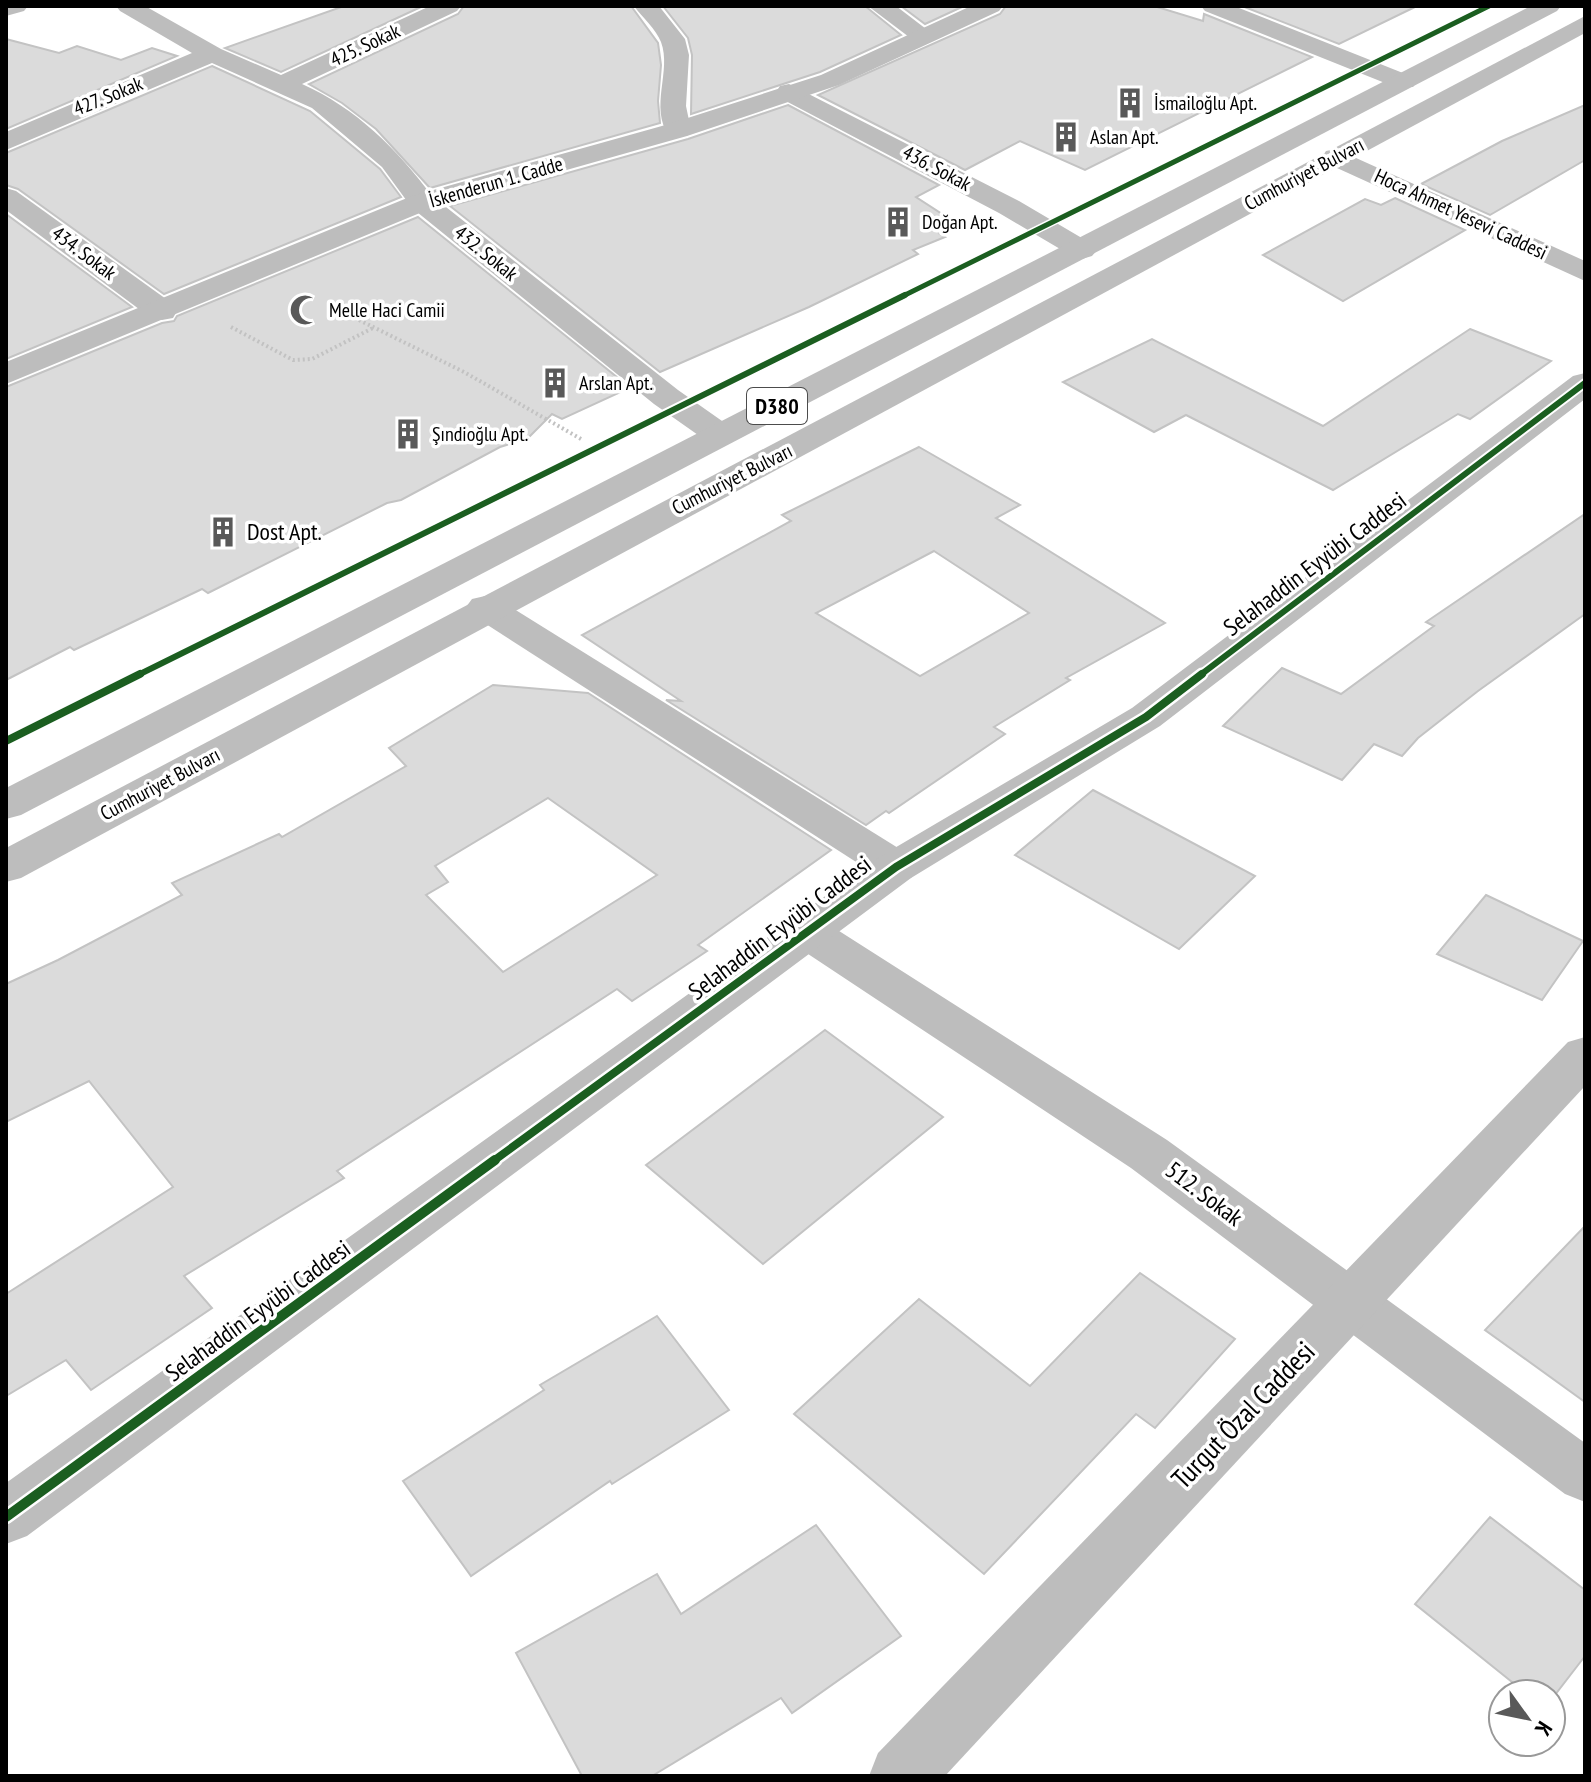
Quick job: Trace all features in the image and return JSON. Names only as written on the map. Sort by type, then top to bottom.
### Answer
[{"type":"street","points":[[6,9],[16,6]]},
{"type":"street","name":"432. Sokak","points":[[128,6],[212,54],[321,102],[392,161],[422,202],[666,397],[720,435]]},
{"type":"street","name":"425. Sokak","points":[[282,84],[449,6]]},
{"type":"street","points":[[646,6],[673,39],[676,55],[673,106],[678,130]]},
{"type":"street","points":[[880,6],[922,35]]},
{"type":"street","name":"İskenderun 1. Cadde","points":[[6,374],[422,202],[678,130],[830,80],[922,35],[991,6]]},
{"type":"street","points":[[1213,6],[1404,82]]},
{"type":"street","name":"Cumhuriyet Bulvarı","points":[[6,805],[1549,6]]},
{"type":"street","name":"Cumhuriyet Bulvarı","points":[[6,867],[485,607],[858,413],[1585,23]]},
{"type":"street","name":"427. Sokak","points":[[6,142],[212,54]]},
{"type":"street","name":"436. Sokak","points":[[789,92],[1009,207],[1082,250]]},
{"type":"street","name":"Hoca Ahmet Yesevi Caddesi","points":[[1336,157],[1585,272]]},
{"type":"street","name":"434. Sokak","points":[[6,197],[174,305]]},
{"type":"street","name":"Selahaddin Eyyübi Caddesi","points":[[6,1517],[896,867],[1146,717],[1585,383]]},
{"type":"street","points":[[485,607],[896,867]]},
{"type":"street","name":"512. Sokak","points":[[809,933],[1149,1154],[1585,1476]]},
{"type":"street","name":"Turgut Özal Caddesi","points":[[901,1776],[1585,1055]]},
{"type":"path","points":[[174,305],[293,360],[312,359],[374,327]]},
{"type":"path","points":[[359,320],[464,372],[581,439]]},
{"type":"building","points":[[344,6],[423,6],[281,72],[225,48]]},
{"type":"building","points":[[464,6],[631,6],[658,43],[661,65],[660,123],[430,188],[376,129],[342,103],[309,84],[458,14]]},
{"type":"building","points":[[663,6],[865,6],[901,35],[820,72],[691,114],[692,55],[688,38]]},
{"type":"building","points":[[901,6],[964,6],[925,24]]},
{"type":"building","points":[[1006,6],[1154,6],[1203,21],[1204,14],[1312,57],[1085,170],[1020,141],[965,170],[818,95],[1000,14]]},
{"type":"building","points":[[1242,6],[1417,6],[1339,44]]},
{"type":"building","points":[[6,39],[59,53],[77,46],[121,60],[152,48],[177,56],[6,129]]},
{"type":"building","points":[[212,66],[310,111],[380,169],[401,197],[164,294],[18,189],[6,185],[6,153]]},
{"type":"building","points":[[788,105],[939,185],[916,197],[962,227],[940,234],[945,237],[913,250],[918,254],[809,307],[660,372],[450,206],[688,139]]},
{"type":"building","points":[[1585,105],[1585,160],[1490,215],[1421,184],[1502,141]]},
{"type":"building","points":[[1395,198],[1465,230],[1343,301],[1263,255],[1365,199],[1381,205]]},
{"type":"building","points":[[6,214],[132,307],[6,359]]},
{"type":"building","points":[[418,217],[628,386],[625,390],[562,419],[552,414],[527,439],[500,447],[401,500],[387,503],[208,593],[202,589],[74,650],[70,647],[6,680],[6,387],[162,323],[174,321],[177,316]]},
{"type":"building","points":[[1470,329],[1551,361],[1470,419],[1458,414],[1333,490],[1186,415],[1154,432],[1063,382],[1152,339],[1323,426]]},
{"type":"building","points":[[919,447],[1020,505],[996,518],[1165,623],[1066,678],[1070,680],[994,727],[1005,734],[889,813],[886,811],[866,825],[666,700],[681,701],[582,635],[791,521],[782,515]],"holes":[[[934,551],[1029,613],[920,676],[816,613]]]},
{"type":"building","points":[[1585,514],[1585,614],[1478,691],[1418,738],[1402,756],[1374,744],[1342,780],[1223,726],[1282,668],[1341,694],[1434,626],[1426,622]]},
{"type":"building","points":[[493,685],[588,693],[831,850],[698,945],[707,951],[632,1001],[617,989],[337,1171],[344,1178],[184,1276],[212,1308],[91,1390],[66,1360],[6,1396],[6,1294],[173,1187],[89,1081],[6,1122],[6,984],[182,895],[172,883],[279,834],[282,837],[406,766],[389,748]],"holes":[[[548,798],[657,875],[503,972],[426,895],[448,882],[435,866]]]},
{"type":"building","points":[[1093,790],[1255,876],[1179,949],[1015,855]]},
{"type":"building","points":[[1486,895],[1583,941],[1542,1000],[1437,954]]},
{"type":"building","points":[[825,1030],[943,1117],[763,1264],[646,1165]]},
{"type":"building","points":[[1585,1226],[1585,1402],[1485,1330]]},
{"type":"building","points":[[1140,1273],[1235,1339],[1155,1428],[1136,1414],[984,1574],[794,1414],[919,1299],[1030,1386]]},
{"type":"building","points":[[657,1316],[729,1410],[612,1484],[610,1481],[471,1576],[403,1481],[544,1390],[540,1385]]},
{"type":"building","points":[[1490,1517],[1585,1590],[1585,1656],[1567,1679],[1507,1678],[1415,1604]]},
{"type":"building","points":[[816,1525],[901,1636],[792,1713],[781,1698],[652,1776],[582,1776],[516,1653],[657,1574],[681,1614]]},
{"type":"cycle path","points":[[6,741],[1489,6]]},
{"type":"cycle path","points":[[6,1517],[896,867],[1146,717],[1585,383]]},
{"type":"place","name":"İsmailoğlu Apt.","points":[[1130,103]]},
{"type":"place","name":"Aslan Apt.","points":[[1066,137]]},
{"type":"place","name":"Doğan Apt.","points":[[898,222]]},
{"type":"place","name":"Melle Haci Camii","points":[[305,310]]},
{"type":"place","name":"Arslan Apt.","points":[[555,383]]},
{"type":"place","name":"Şındioğlu Apt.","points":[[408,434]]},
{"type":"place","name":"Dost Apt.","points":[[223,532]]}]
